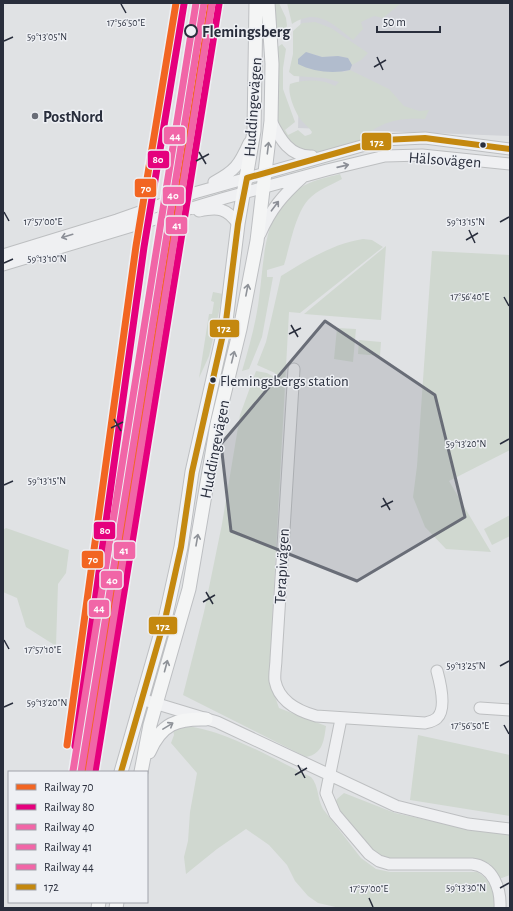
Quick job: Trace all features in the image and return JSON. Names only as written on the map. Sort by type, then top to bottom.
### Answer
[{"type":"main road","name":"Huddingevägen","points":[[121,771],[166,615],[181,547],[192,472],[226,321],[238,224],[245,192],[254,131],[256,3]]},
{"type":"main road","name":"Huddingevägen","points":[[141,771],[150,725],[189,589],[217,424],[240,329],[257,241],[271,121],[272,64],[268,3]]},
{"type":"main road","points":[[141,771],[154,740],[165,728],[185,719],[206,719]]},
{"type":"street","points":[[271,121],[282,141],[293,152],[308,156],[321,156]]},
{"type":"street","points":[[228,179],[240,162],[254,131]]},
{"type":"street","name":"Hälsovägen","points":[[3,255],[117,220],[194,193],[228,179],[247,178],[321,156],[390,139],[425,138],[510,149]]},
{"type":"street","name":"Hälsovägen","points":[[111,232],[245,192],[385,156],[422,155],[510,164]]},
{"type":"street","points":[[257,241],[269,213],[277,202],[305,176]]},
{"type":"street","points":[[3,265],[111,232],[209,209],[223,210],[232,215],[238,224]]},
{"type":"street","name":"Terapivägen","points":[[294,369],[275,681],[284,699],[303,713],[341,719],[425,723],[433,721],[440,714],[442,692],[436,671]]},
{"type":"street","points":[[141,699],[217,722],[396,806],[468,824],[510,829]]},
{"type":"street","points":[[480,708],[510,710]]},
{"type":"street","points":[[341,719],[326,793],[335,814],[374,858],[389,864],[472,864],[484,867],[490,872],[494,879],[500,908]]},
{"type":"highlighted area","points":[[325,321],[435,395],[465,517],[357,581],[231,531],[221,444]]},
{"type":"shaded area","points":[[274,3],[279,3],[286,18],[287,26],[282,34],[278,33],[275,26]]},
{"type":"shaded area","points":[[287,3],[401,3],[383,18],[374,16],[361,22],[363,29],[353,40],[332,23],[317,17],[301,19],[292,24]]},
{"type":"shaded area","points":[[301,3],[510,3],[510,136],[298,128]]},
{"type":"shaded area","points":[[315,22],[331,28],[368,53],[361,60],[352,65],[348,58],[338,56],[322,57],[306,52],[343,72],[350,70],[389,89],[404,106],[419,111],[429,110],[425,119],[406,119],[384,124],[361,138],[362,141],[316,153],[310,154],[293,148],[276,124],[276,48],[282,44],[286,49],[283,68],[283,89],[295,122],[285,130],[288,135],[298,130],[305,136],[311,134],[312,132],[296,112],[289,88],[290,84],[313,80],[325,82],[335,86],[339,82],[325,78],[294,76],[289,72],[293,54],[293,31],[302,23]]},
{"type":"shaded area","points":[[340,174],[342,179],[316,193],[303,206],[293,231],[284,265],[267,270],[267,277],[273,277],[262,337],[249,369],[242,371],[256,317],[265,250],[268,234],[273,220],[281,206],[291,194],[309,183]]},
{"type":"shaded area","points":[[363,239],[372,240],[383,247],[300,313],[289,312],[269,679],[279,708],[326,726],[322,746],[316,753],[306,757],[183,695],[204,612],[222,524],[240,415],[256,371],[267,373],[274,377],[275,373],[257,365],[266,342],[281,276],[330,249],[352,241]]},
{"type":"shaded area","points":[[386,246],[381,320],[304,314]]},
{"type":"shaded area","points":[[432,251],[510,255],[510,450],[449,481],[491,552],[446,549],[425,527],[413,497],[417,466]]},
{"type":"shaded area","points":[[213,292],[223,294],[209,356],[199,378],[209,314],[212,314],[214,302],[211,301]]},
{"type":"shaded area","points":[[337,328],[356,329],[353,362],[334,359]]},
{"type":"shaded area","points":[[359,340],[381,342],[380,356],[358,354]]},
{"type":"shaded area","points":[[510,515],[510,536],[492,545],[484,529]]},
{"type":"shaded area","points":[[6,528],[69,550],[66,573],[58,584],[56,646],[26,627],[17,598],[3,592],[3,530]]},
{"type":"shaded area","points":[[179,726],[194,727],[228,737],[311,777],[314,781],[323,809],[361,858],[376,869],[390,872],[477,872],[486,878],[491,887],[495,908],[340,908],[318,903],[308,896],[295,881],[287,865],[269,845],[246,829],[217,849],[186,874],[184,857],[188,841],[190,812],[197,773],[171,743],[174,735],[173,729]]},
{"type":"shaded area","points":[[418,735],[510,755],[510,816],[410,800]]},
{"type":"shaded area","points":[[344,793],[395,813],[482,832],[510,834],[510,875],[499,879],[490,864],[482,860],[392,859],[383,856],[376,852],[362,839],[339,810],[335,803]]},
{"type":"water","points":[[306,52],[322,57],[338,56],[348,58],[352,65],[350,70],[337,72],[324,72],[310,69],[298,64],[298,59]]},
{"type":"rail line","name":"70","points":[[67,745],[136,246],[176,3]]},
{"type":"rail line","name":"44","points":[[73,771],[196,3]]},
{"type":"rail line","name":"40","points":[[81,771],[204,3]]},
{"type":"rail line","name":"70","points":[[87,771],[211,3]]},
{"type":"rail line","name":"80","points":[[75,746],[144,247],[184,4]]},
{"type":"rail line","name":"41","points":[[89,771],[212,4]]},
{"type":"rail line","name":"80","points":[[95,771],[219,4]]},
{"type":"transit line","name":"172","points":[[247,178],[383,140],[425,138],[510,149]]},
{"type":"transit line","name":"172","points":[[121,771],[166,615],[181,547],[192,472],[226,321],[238,224],[247,178]]},
{"type":"place","name":"Flemingsberg","points":[[191,31]]},
{"type":"place","name":"PostNord","points":[[35,116]]},
{"type":"place","name":"Flemingsbergs station","points":[[213,380]]}]
